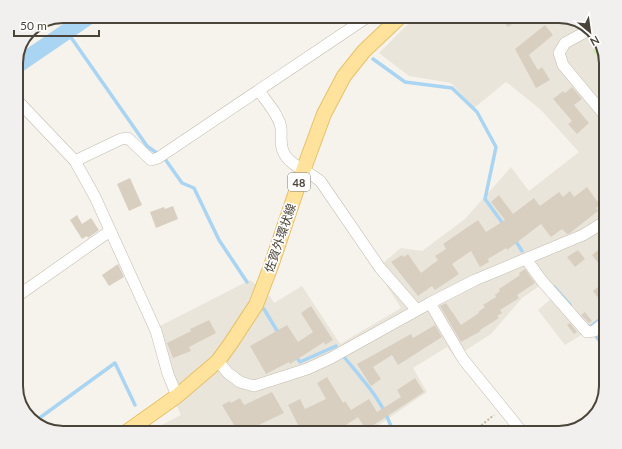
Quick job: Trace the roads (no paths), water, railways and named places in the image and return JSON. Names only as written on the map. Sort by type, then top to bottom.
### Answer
[{"type":"main road","name":"佐賀外環状線","points":[[138,426],[218,361],[256,305],[324,114],[344,76],[364,51],[394,23]]},
{"type":"street","points":[[75,161],[121,139],[128,138],[151,160],[161,157],[358,23]]},
{"type":"street","points":[[584,32],[565,43],[559,53],[564,65],[599,108]]},
{"type":"street","points":[[259,91],[279,123],[280,142],[285,155],[303,171],[314,176],[321,182],[380,268],[416,309]]},
{"type":"street","points":[[23,106],[75,161],[110,231],[156,331],[168,374],[177,396]]},
{"type":"street","points":[[218,361],[228,373],[240,382],[254,386],[308,369],[331,358],[430,302],[475,280],[583,235],[599,225]]},
{"type":"street","points":[[23,292],[110,231]]},
{"type":"street","points":[[526,259],[542,281],[586,332],[594,331],[599,327]]},
{"type":"street","points":[[430,302],[463,359],[517,426]]},
{"type":"water","points":[[65,23],[94,23],[23,71],[26,50]]},
{"type":"waterway","points":[[70,36],[147,146],[165,159],[182,183],[194,188],[219,240],[247,282]]},
{"type":"waterway","points":[[373,59],[405,82],[452,88],[477,112],[496,147],[485,199],[504,225]]},
{"type":"waterway","points":[[515,240],[522,251]]},
{"type":"waterway","points":[[554,287],[570,305]]},
{"type":"waterway","points":[[264,309],[279,334]]},
{"type":"waterway","points":[[588,326],[589,328],[599,320]]},
{"type":"waterway","points":[[594,334],[599,340]]},
{"type":"waterway","points":[[295,355],[300,362],[336,346]]},
{"type":"waterway","points":[[344,357],[373,393],[385,412],[390,426]]},
{"type":"waterway","points":[[39,418],[115,363],[135,405]]}]
